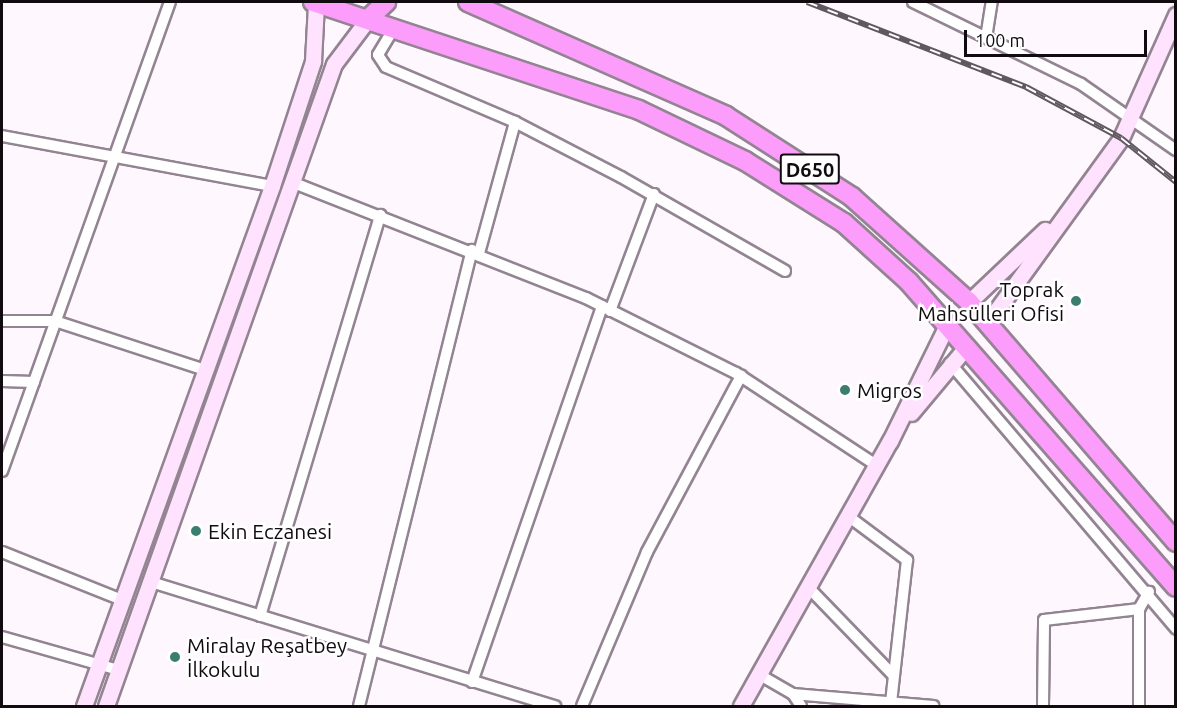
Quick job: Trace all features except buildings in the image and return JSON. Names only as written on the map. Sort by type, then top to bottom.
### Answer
[{"type":"highway","name":"D650","points":[[314,2],[639,110],[702,138],[844,222],[967,346],[1176,587]]},
{"type":"highway","points":[[368,19],[386,2]]},
{"type":"highway","name":"D650","points":[[468,2],[726,116],[766,139],[852,197],[969,302],[988,322],[1176,542]]},
{"type":"highway","points":[[947,325],[969,302]]},
{"type":"highway","points":[[967,346],[988,322]]},
{"type":"street","points":[[2,471],[170,2]]},
{"type":"street","points":[[84,706],[272,186],[313,61],[314,2]]},
{"type":"street","points":[[913,2],[1081,84],[1176,150]]},
{"type":"street","points":[[986,38],[992,2]]},
{"type":"street","points":[[988,322],[1131,117],[1176,15]]},
{"type":"street","points":[[106,706],[294,183],[334,64],[368,19]]},
{"type":"street","points":[[394,28],[378,55],[386,67],[514,122],[654,194],[785,271]]},
{"type":"street","points":[[359,706],[476,251],[514,122]]},
{"type":"street","points":[[2,136],[272,186]]},
{"type":"street","points":[[294,183],[476,251],[606,308],[741,376],[876,465]]},
{"type":"street","points":[[472,682],[606,308],[654,194]]},
{"type":"street","points":[[969,302],[1071,205]]},
{"type":"street","points":[[260,616],[380,214]]},
{"type":"street","points":[[2,321],[55,321],[206,370]]},
{"type":"street","points":[[741,706],[890,441],[947,325]]},
{"type":"street","points":[[890,441],[950,363],[967,346]]},
{"type":"street","points":[[950,363],[1149,592],[1176,629]]},
{"type":"street","points":[[582,706],[647,552],[741,376]]},
{"type":"street","points":[[2,381],[34,382]]},
{"type":"street","points":[[848,516],[907,560],[892,674],[891,703]]},
{"type":"street","points":[[2,552],[122,600]]},
{"type":"street","points":[[151,582],[555,706]]},
{"type":"street","points":[[809,588],[892,674]]},
{"type":"street","points":[[1139,706],[1139,609],[1149,592]]},
{"type":"street","points":[[1043,706],[1044,620],[1139,609]]},
{"type":"street","points":[[2,637],[119,670]]},
{"type":"street","points":[[760,675],[793,694],[933,706]]},
{"type":"street","points":[[793,694],[801,706]]},
{"type":"railway","points":[[807,2],[1026,87],[1121,138],[1176,182]]},
{"type":"place","name":"Toprak Mahsülleri Ofisi","points":[[1076,301]]},
{"type":"place","name":"Migros","points":[[845,390]]},
{"type":"place","name":"Ekin Eczanesi","points":[[196,531]]},
{"type":"place","name":"Miralay Reşatbey İlkokulu","points":[[175,657]]}]
